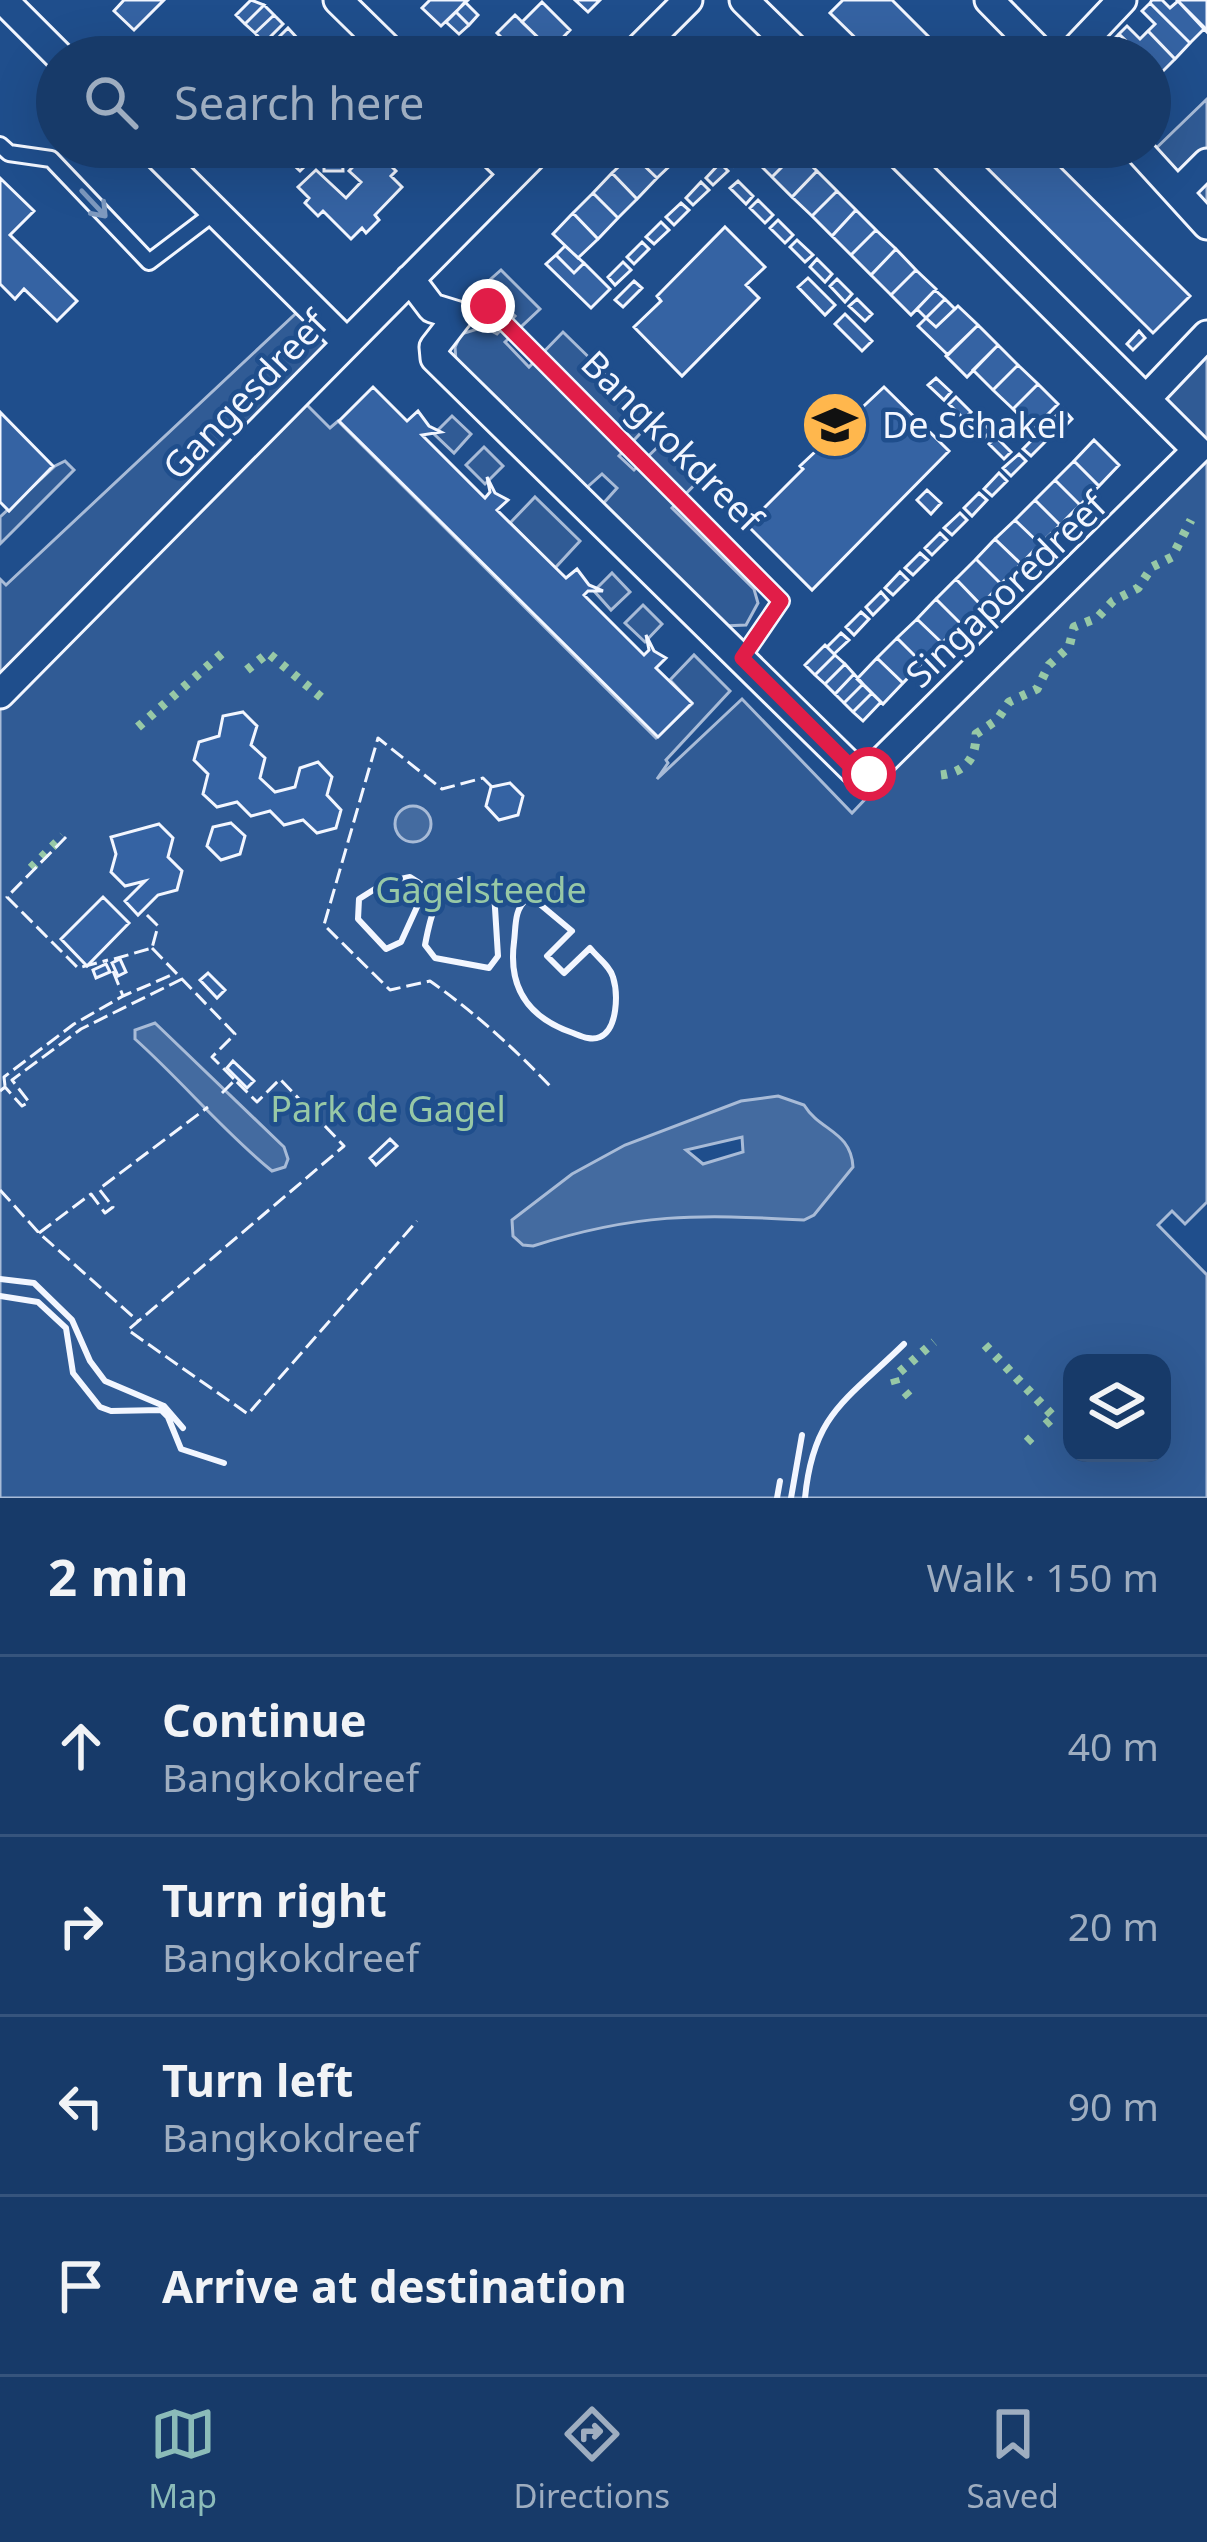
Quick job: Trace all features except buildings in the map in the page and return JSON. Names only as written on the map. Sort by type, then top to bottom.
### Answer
[{"type":"street","points":[[3,0],[39,36]]},
{"type":"street","points":[[338,0],[375,36]]},
{"type":"street","points":[[652,36],[688,0]]},
{"type":"street","points":[[744,0],[781,36]]},
{"type":"street","points":[[989,0],[1024,36]]},
{"type":"street","points":[[1084,36],[1108,4]]},
{"type":"street","points":[[1178,192],[1207,163]]},
{"type":"street","points":[[171,168],[347,343]]},
{"type":"street","points":[[507,168],[514,175]]},
{"type":"street","name":"Gangesdreef","points":[[0,694],[521,168]]},
{"type":"street","points":[[914,168],[1147,398],[1207,335]]},
{"type":"street","points":[[1156,168],[1207,225]]},
{"type":"street","name":"Bangkokdreef","points":[[410,279],[432,308],[458,316]]},
{"type":"street","points":[[458,316],[434,347],[435,358],[742,658]]},
{"type":"street","name":"Singaporedreef","points":[[742,658],[861,775],[869,774],[1197,450],[1147,398]]},
{"type":"lane","points":[[0,145],[9,153],[36,157]]},
{"type":"lane","points":[[60,168],[149,262],[215,212]]},
{"type":"lane","name":"Bangkokdreef","points":[[458,316],[473,305],[488,306],[781,601],[742,658]]},
{"type":"shaded area","points":[[1207,99],[1207,225],[1157,168],[1171,168],[1171,134]]},
{"type":"shaded area","points":[[501,270],[540,309],[505,342],[529,367],[563,332],[653,420],[619,456],[634,470],[669,436],[706,473],[672,508],[754,589],[758,603],[746,625],[723,626],[601,506],[617,488],[602,474],[584,490],[456,361],[461,334],[484,327],[497,334],[515,316],[484,285]]},
{"type":"shaded area","name":"Park de Gagel","points":[[307,303],[347,343],[298,396],[330,428],[338,421],[656,738],[692,704],[670,680],[694,655],[730,691],[666,760],[657,779],[742,699],[852,813],[1196,451],[1147,398],[1207,335],[1207,1202],[1185,1224],[1172,1211],[1158,1225],[1207,1275],[1207,1498],[0,1498],[0,579],[6,585]]},
{"type":"shaded area","points":[[452,416],[471,434],[454,453],[434,434]]},
{"type":"shaded area","points":[[484,447],[503,466],[485,484],[466,465]]},
{"type":"shaded area","points":[[65,461],[74,470],[0,544],[0,517]]},
{"type":"shaded area","points":[[535,497],[580,541],[555,568],[510,523]]},
{"type":"shaded area","points":[[612,573],[630,592],[611,610],[594,591]]},
{"type":"shaded area","points":[[643,605],[662,624],[645,642],[625,623]]},
{"type":"shaded area","points":[[413,806],[426,811],[431,824],[426,837],[413,842],[400,837],[395,824],[400,811]]},
{"type":"shaded area","points":[[155,1023],[284,1147],[285,1167],[272,1171],[135,1039],[135,1030]]},
{"type":"shaded area","points":[[778,1096],[804,1105],[841,1138],[851,1155],[853,1167],[814,1215],[804,1220],[667,1218],[604,1227],[533,1246],[513,1236],[512,1220],[572,1174],[625,1145],[741,1101]]},
{"type":"pier","points":[[742,1137],[743,1152],[703,1164],[686,1150]]},
{"type":"hedge","points":[[941,775],[968,762],[976,734],[997,720],[1009,702],[1037,689],[1049,665],[1069,647],[1074,627],[1097,618],[1113,601],[1138,588],[1152,567],[1172,557],[1191,520]]},
{"type":"hedge","points":[[138,727],[226,650]]},
{"type":"hedge","points":[[247,670],[268,653],[322,698]]},
{"type":"hedge","points":[[31,868],[63,836]]},
{"type":"hedge","points":[[896,1384],[894,1377],[934,1342]]},
{"type":"hedge","points":[[985,1345],[1054,1417],[1045,1425]]},
{"type":"hedge","points":[[905,1392],[914,1402]]},
{"type":"hedge","points":[[1027,1442],[1037,1432]]},
{"type":"fence","points":[[492,787],[483,778],[442,789],[378,738],[324,925],[390,990],[430,981],[493,1030],[550,1086]]},
{"type":"fence","points":[[66,837],[7,897],[78,968],[108,960]]},
{"type":"fence","points":[[114,959],[152,948],[158,926],[143,911]]},
{"type":"fence","points":[[152,948],[235,1034],[212,1057],[235,1080]]},
{"type":"fence","points":[[113,971],[123,996],[176,973]]},
{"type":"fence","points":[[0,1091],[5,1087],[22,1106],[29,1102],[12,1080],[81,1029],[182,979]]},
{"type":"fence","points":[[5,1086],[4,1077],[74,1024],[123,996]]},
{"type":"fence","points":[[222,1093],[235,1080],[257,1102],[280,1079],[344,1146],[128,1330],[248,1414],[417,1221]]},
{"type":"fence","points":[[39,1233],[91,1194],[105,1213],[113,1207],[99,1189],[208,1107]]},
{"type":"fence","points":[[0,1190],[39,1233],[138,1321]]},
{"type":"wall","points":[[410,877],[421,884],[422,896],[401,942],[386,949],[358,919],[359,899],[386,882],[410,877]]},
{"type":"wall","points":[[465,879],[477,895],[494,892],[498,956],[489,968],[435,958],[425,945],[441,896],[465,879]]},
{"type":"wall","points":[[527,899],[572,931],[547,956],[564,973],[590,948],[611,973],[615,1010],[600,1037],[586,1038],[544,1019],[518,987],[513,959],[516,918],[527,899]]},
{"type":"wall","points":[[0,1279],[34,1283],[72,1320],[90,1361],[105,1381],[164,1406],[183,1428]]},
{"type":"wall","points":[[0,1296],[38,1302],[66,1328],[73,1373],[100,1407],[161,1410],[181,1449],[224,1463]]},
{"type":"wall","points":[[805,1498],[809,1469],[825,1427],[850,1395],[904,1344]]},
{"type":"wall","points":[[791,1498],[802,1435]]},
{"type":"wall","points":[[777,1498],[780,1481]]},
{"type":"place","name":"De Schakel","points":[[835,425]]},
{"type":"route","points":[[488,306],[781,601],[742,658],[854,770],[869,774]]},
{"type":"park label","name":"Gagelsteede","points":[[481,890]]}]
